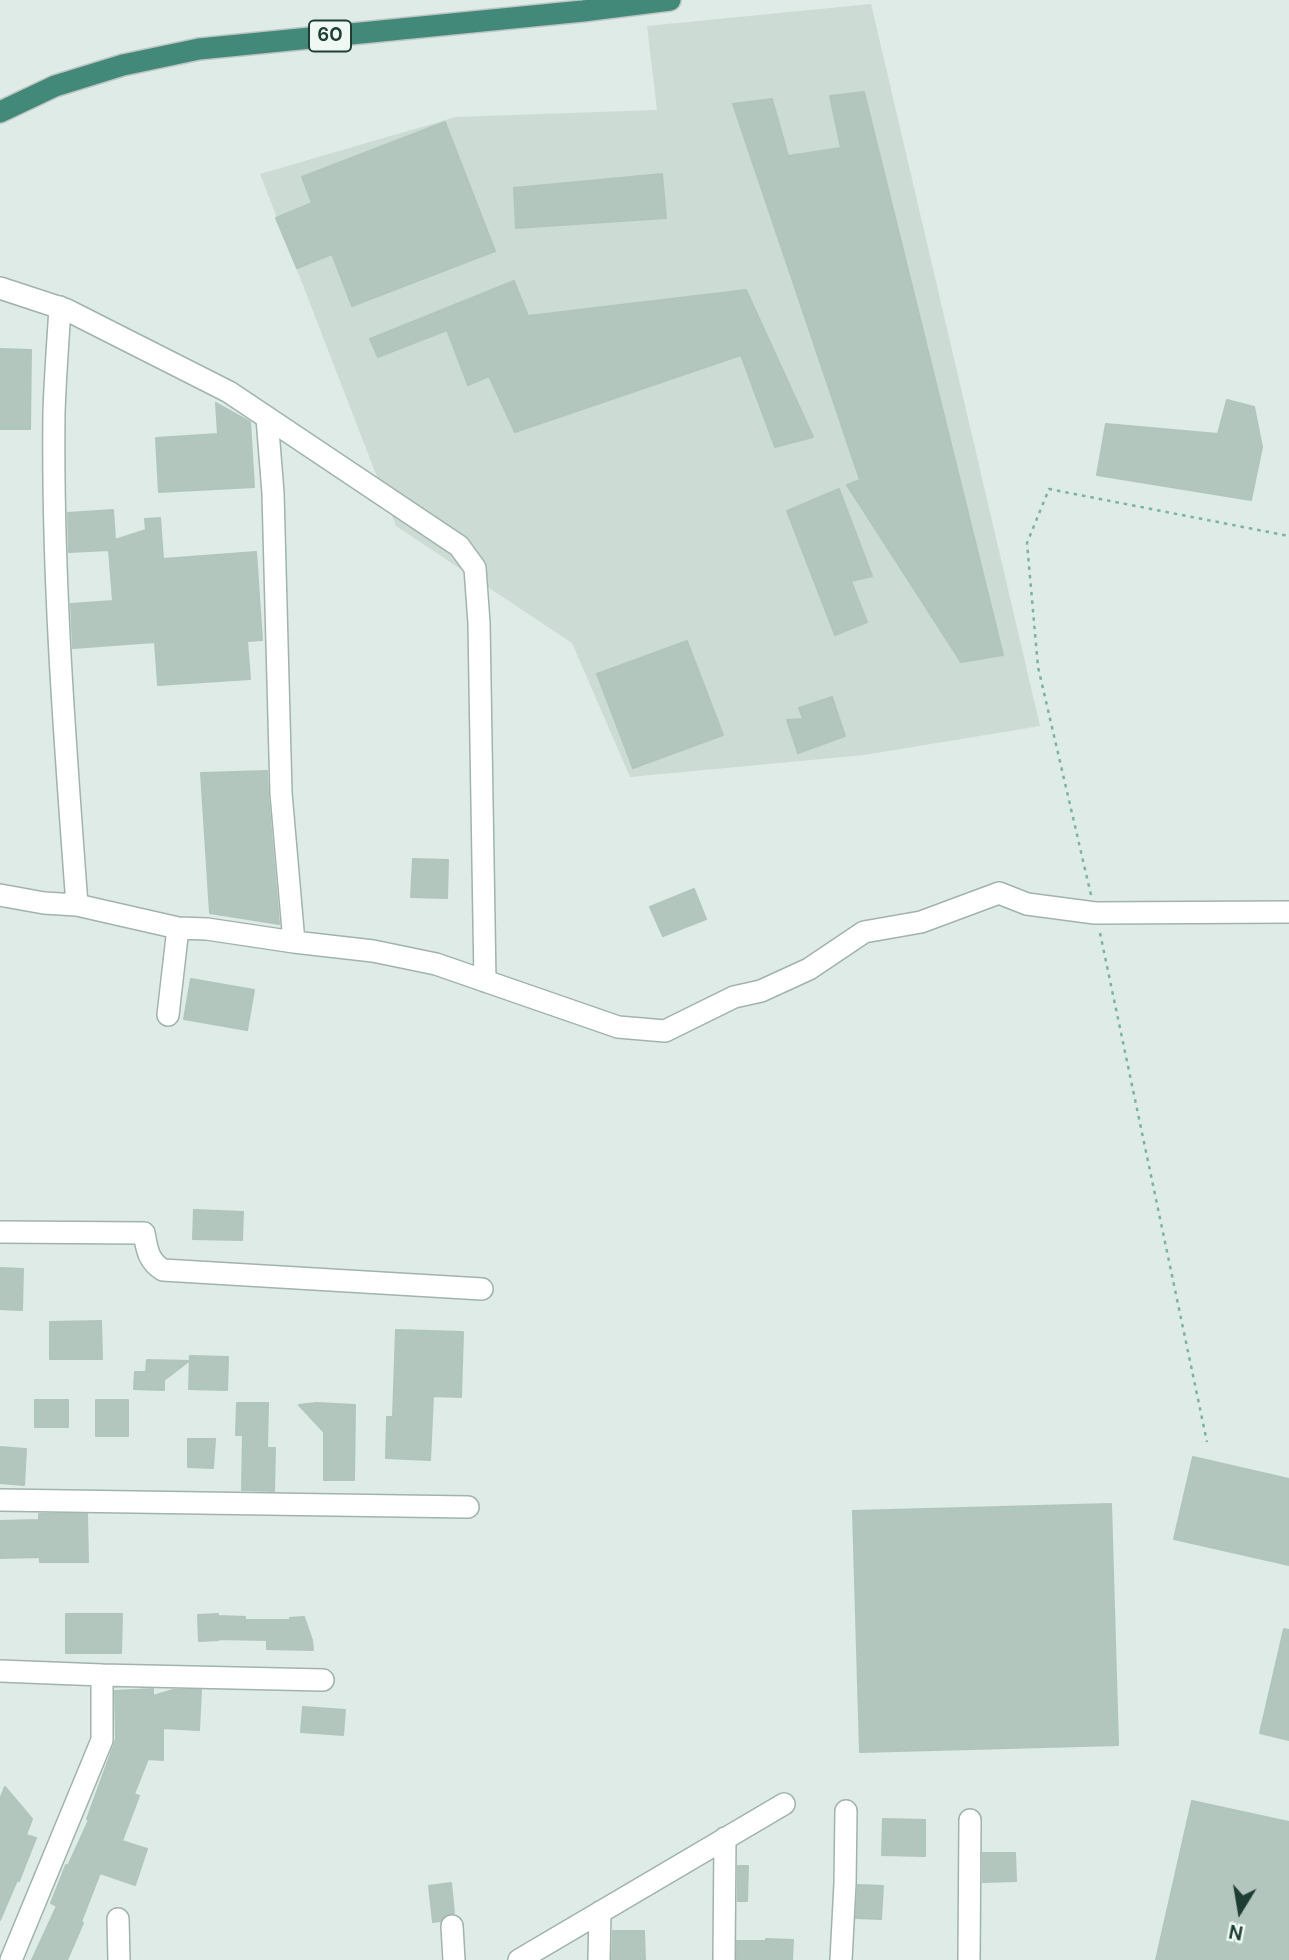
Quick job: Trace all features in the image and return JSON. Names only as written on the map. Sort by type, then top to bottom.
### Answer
[{"type":"highway","name":"60","points":[[0,112],[55,86],[123,65],[199,49],[670,0]]},
{"type":"street","points":[[0,288],[60,307],[229,392],[458,546],[475,568],[479,623],[485,981]]},
{"type":"street","points":[[60,307],[54,412],[56,542],[65,740],[77,905]]},
{"type":"street","points":[[267,418],[272,493],[281,793],[294,942]]},
{"type":"street","points":[[0,895],[44,903],[77,905],[178,928],[207,929],[373,951],[436,964],[618,1027],[665,1031],[734,998],[761,991],[809,969],[864,932],[921,922],[999,892],[1027,904],[1096,913],[1289,912]]},
{"type":"street","points":[[168,1015],[178,928]]},
{"type":"street","points":[[0,1232],[144,1233],[149,1257],[163,1270],[482,1289]]},
{"type":"street","points":[[0,1500],[468,1507]]},
{"type":"street","points":[[0,1671],[323,1679]]},
{"type":"street","points":[[11,1960],[102,1740],[102,1675]]},
{"type":"street","points":[[519,1960],[784,1804]]},
{"type":"street","points":[[841,1960],[846,1811]]},
{"type":"street","points":[[969,1960],[970,1820]]},
{"type":"street","points":[[724,1960],[726,1839]]},
{"type":"street","points":[[599,1960],[600,1912]]},
{"type":"street","points":[[118,1919],[119,1960]]},
{"type":"street","points":[[452,1926],[454,1960]]},
{"type":"path","points":[[1207,1442],[1096,913],[1038,667],[1027,543],[1049,489],[1289,536]]},
{"type":"shaded area","points":[[871,4],[1040,726],[864,755],[630,777],[572,643],[396,526],[260,174],[456,117],[657,110],[647,26]]},
{"type":"building","points":[[864,92],[1003,655],[961,662],[847,485],[860,480],[733,104],[772,99],[788,156],[841,148],[830,96]]},
{"type":"building","points":[[445,122],[495,251],[352,306],[332,254],[297,268],[276,218],[312,203],[302,177]]},
{"type":"building","points":[[662,174],[666,218],[516,228],[514,188]]},
{"type":"building","points":[[514,281],[528,316],[746,290],[813,437],[775,447],[741,355],[515,432],[489,376],[468,385],[447,330],[378,357],[370,339]]},
{"type":"building","points":[[0,349],[31,350],[30,429],[0,429]]},
{"type":"building","points":[[1227,400],[1254,407],[1262,447],[1251,500],[1097,475],[1106,424],[1218,434]]},
{"type":"building","points":[[216,403],[250,422],[254,487],[159,492],[156,438],[218,434]]},
{"type":"building","points":[[839,489],[872,576],[851,581],[867,622],[835,635],[787,511]]},
{"type":"building","points":[[113,510],[115,540],[146,530],[145,519],[160,518],[163,559],[256,552],[262,640],[247,641],[250,679],[158,685],[155,642],[73,648],[71,604],[113,601],[109,550],[69,552],[68,513]]},
{"type":"building","points":[[687,641],[723,735],[633,768],[597,674]]},
{"type":"building","points":[[832,697],[845,736],[798,753],[787,720],[803,719],[799,708]]},
{"type":"building","points":[[267,771],[279,924],[210,913],[201,773]]},
{"type":"building","points":[[413,859],[448,860],[447,898],[411,897]]},
{"type":"building","points":[[694,889],[706,919],[663,936],[650,907]]},
{"type":"building","points":[[191,979],[254,990],[247,1030],[184,1019]]},
{"type":"building","points":[[194,1210],[243,1212],[242,1240],[193,1239]]},
{"type":"building","points":[[0,1268],[23,1269],[22,1310],[0,1309]]},
{"type":"building","points":[[101,1321],[102,1359],[50,1359],[50,1322]]},
{"type":"building","points":[[396,1330],[463,1332],[461,1397],[433,1396],[430,1460],[386,1458],[387,1417],[393,1417]]},
{"type":"building","points":[[190,1356],[228,1357],[227,1390],[189,1389]]},
{"type":"building","points":[[147,1360],[189,1361],[164,1380],[164,1390],[134,1389],[135,1372],[146,1372]]},
{"type":"building","points":[[35,1400],[68,1400],[68,1427],[35,1427]]},
{"type":"building","points":[[96,1400],[128,1400],[128,1436],[96,1436]]},
{"type":"building","points":[[237,1403],[268,1403],[267,1448],[275,1448],[274,1491],[242,1490],[243,1435],[236,1435]]},
{"type":"building","points":[[299,1405],[355,1405],[354,1480],[324,1480],[324,1432]]},
{"type":"building","points":[[188,1439],[215,1439],[213,1468],[188,1467]]},
{"type":"building","points":[[0,1447],[26,1449],[24,1485],[0,1483]]},
{"type":"building","points":[[1193,1457],[1289,1479],[1289,1565],[1174,1539]]},
{"type":"building","points":[[1111,1504],[1118,1745],[860,1752],[853,1511]]},
{"type":"building","points":[[39,1514],[87,1514],[88,1562],[40,1562],[40,1557],[0,1558],[0,1521],[39,1520]]},
{"type":"building","points":[[66,1614],[122,1614],[121,1653],[66,1653]]},
{"type":"building","points":[[198,1615],[245,1617],[245,1620],[290,1620],[304,1617],[313,1650],[267,1649],[267,1640],[199,1641]]},
{"type":"building","points":[[1284,1629],[1289,1630],[1289,1740],[1260,1733]]},
{"type":"building","points":[[153,1689],[153,1696],[173,1690],[201,1690],[199,1730],[163,1728],[163,1760],[148,1759],[134,1794],[139,1796],[122,1841],[147,1849],[135,1885],[100,1873],[67,1960],[32,1960],[57,1906],[51,1903],[66,1865],[68,1866],[89,1820],[87,1819],[116,1739],[115,1691]]},
{"type":"building","points":[[303,1707],[345,1710],[343,1735],[301,1732]]},
{"type":"building","points":[[5,1787],[32,1819],[26,1835],[36,1838],[0,1920],[0,1799]]},
{"type":"building","points":[[1192,1801],[1289,1822],[1289,1960],[1156,1960]]},
{"type":"building","points":[[883,1819],[925,1820],[925,1856],[882,1855]]},
{"type":"building","points":[[983,1853],[1015,1853],[1016,1881],[983,1882]]},
{"type":"building","points":[[738,1866],[748,1866],[747,1901],[738,1901]]},
{"type":"building","points":[[451,1883],[454,1913],[433,1922],[429,1886]]},
{"type":"building","points":[[858,1885],[883,1886],[881,1919],[856,1918]]},
{"type":"building","points":[[613,1931],[644,1931],[645,1960],[612,1960]]},
{"type":"building","points":[[793,1940],[792,1960],[737,1960],[737,1941]]}]
